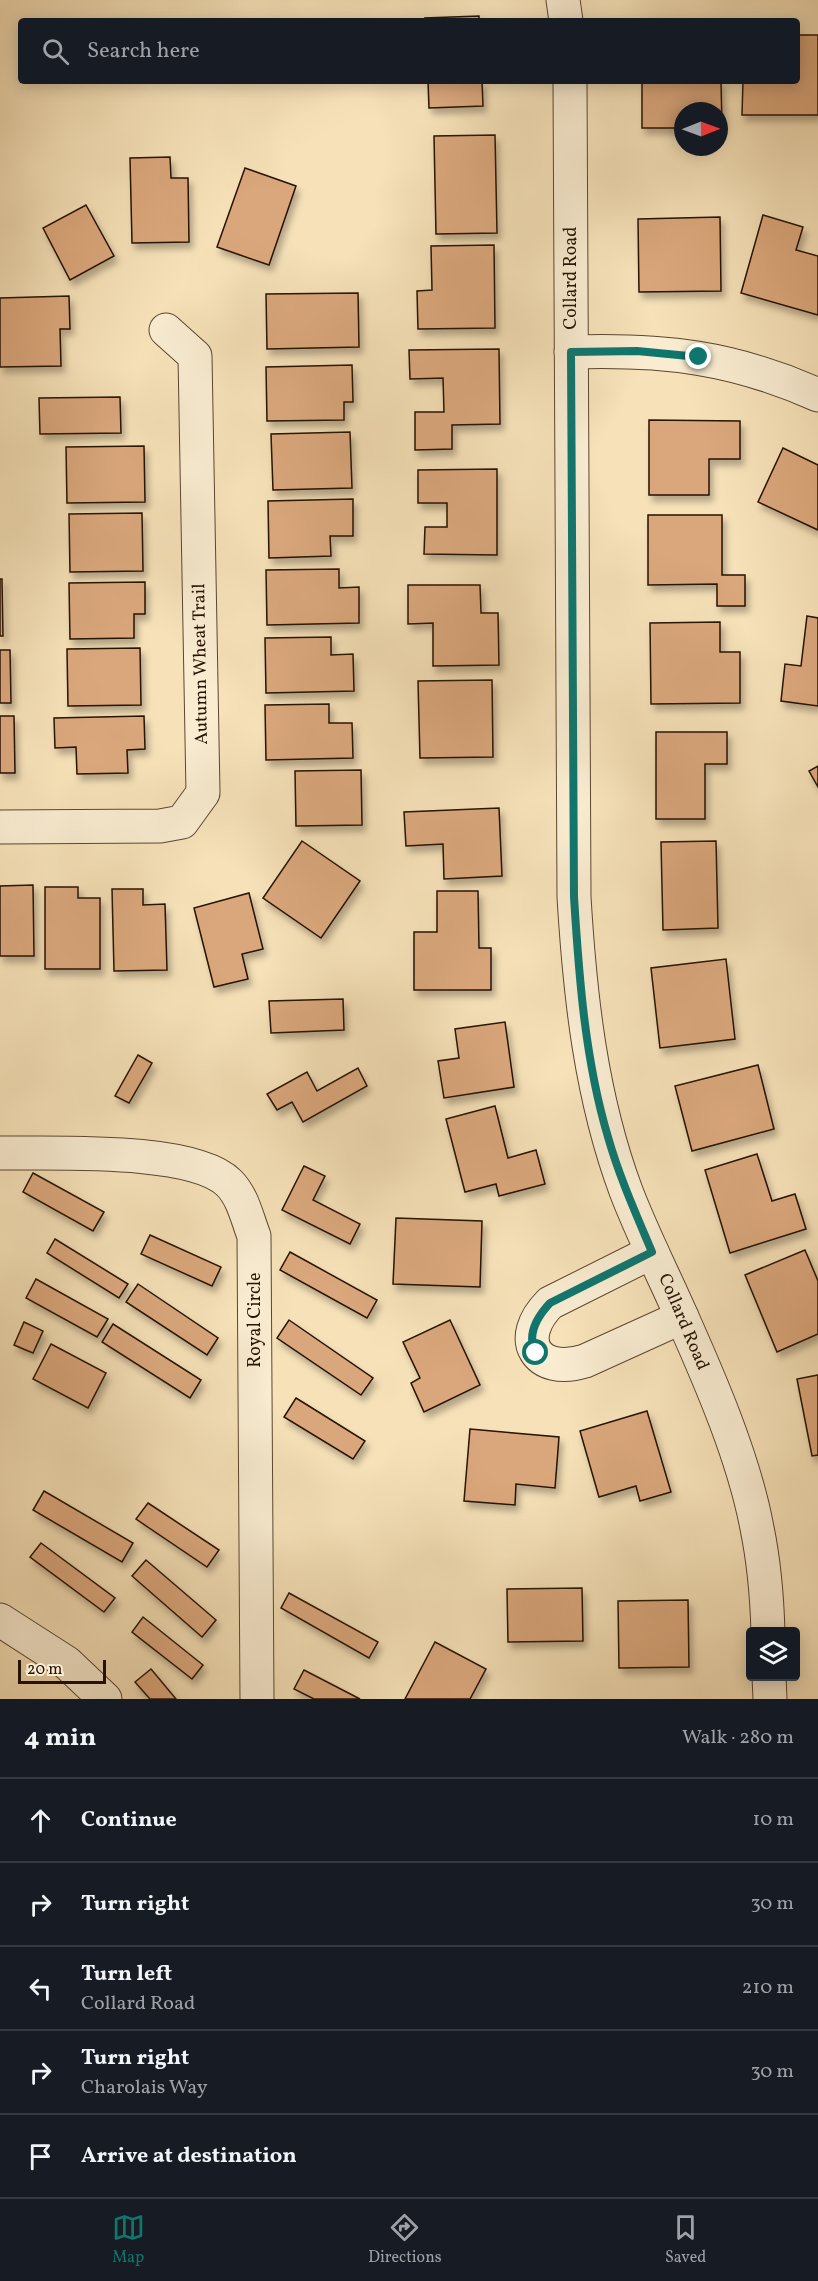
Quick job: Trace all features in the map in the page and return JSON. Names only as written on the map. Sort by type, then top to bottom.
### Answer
[{"type":"street","points":[[563,0],[566,18]]},
{"type":"street","name":"Collard Road","points":[[570,84],[574,897],[578,958],[596,1087],[607,1136],[627,1192],[682,1317],[730,1435],[757,1526],[768,1627]]},
{"type":"street","name":"Autumn Wheat Trail","points":[[0,827],[171,824],[182,822],[203,793],[195,356],[166,330]]},
{"type":"street","points":[[571,352],[637,351],[699,357],[763,372],[818,395]]},
{"type":"street","name":"Royal Circle","points":[[0,1153],[145,1156],[206,1168],[227,1181],[238,1194],[254,1236],[257,1699]]},
{"type":"street","points":[[652,1252],[550,1303],[541,1312],[535,1325],[531,1335],[532,1345],[545,1361],[557,1366],[569,1366],[682,1317]]},
{"type":"street","points":[[0,1620],[67,1663],[105,1699]]},
{"type":"street","points":[[770,1681],[770,1699]]},
{"type":"building","points":[[479,16],[479,18],[425,18]]},
{"type":"building","points":[[800,35],[818,35],[818,115],[742,115],[743,84],[800,84]]},
{"type":"building","points":[[428,84],[482,84],[483,106],[429,108]]},
{"type":"building","points":[[642,84],[721,84],[721,102],[674,102],[674,128],[642,128]]},
{"type":"building","points":[[495,135],[497,233],[436,234],[434,136]]},
{"type":"building","points":[[170,157],[171,178],[188,178],[189,242],[132,243],[130,158]]},
{"type":"building","points":[[245,168],[296,186],[269,265],[217,247]]},
{"type":"building","points":[[86,205],[114,256],[70,280],[43,228]]},
{"type":"building","points":[[763,215],[803,227],[796,250],[818,256],[818,315],[741,293]]},
{"type":"building","points":[[720,217],[721,291],[639,292],[638,219]]},
{"type":"building","points":[[494,245],[495,328],[418,329],[417,291],[432,290],[431,246]]},
{"type":"building","points":[[358,293],[359,347],[267,349],[266,294]]},
{"type":"building","points":[[69,296],[70,329],[60,329],[61,366],[0,367],[0,298]]},
{"type":"building","points":[[499,349],[500,424],[452,425],[452,449],[415,450],[415,412],[444,412],[443,378],[410,379],[409,350]]},
{"type":"building","points":[[352,365],[353,402],[344,402],[344,420],[267,421],[266,367]]},
{"type":"building","points":[[120,397],[121,433],[40,434],[39,398]]},
{"type":"building","points":[[649,420],[740,421],[740,459],[709,459],[709,495],[649,495]]},
{"type":"building","points":[[350,432],[352,488],[273,490],[271,434]]},
{"type":"building","points":[[144,446],[145,502],[67,503],[66,447]]},
{"type":"building","points":[[783,448],[818,465],[818,530],[758,502]]},
{"type":"building","points":[[497,469],[497,555],[424,554],[425,527],[447,527],[447,503],[418,503],[418,470]]},
{"type":"building","points":[[353,499],[353,536],[330,536],[331,556],[269,558],[268,501]]},
{"type":"building","points":[[142,513],[143,571],[70,572],[69,514]]},
{"type":"building","points":[[648,515],[722,515],[722,575],[745,575],[745,606],[717,606],[717,584],[648,585]]},
{"type":"building","points":[[339,569],[339,588],[359,587],[359,623],[267,625],[266,570]]},
{"type":"building","points":[[0,579],[2,579],[3,636],[0,636]]},
{"type":"building","points":[[145,582],[145,614],[134,614],[134,638],[70,639],[69,583]]},
{"type":"building","points":[[408,585],[480,585],[481,613],[498,613],[499,665],[433,666],[433,623],[408,624]]},
{"type":"building","points":[[807,616],[818,618],[818,706],[781,701],[785,664],[801,666]]},
{"type":"building","points":[[720,622],[720,652],[740,652],[740,703],[651,704],[650,623]]},
{"type":"building","points":[[331,637],[331,655],[353,654],[354,691],[266,693],[265,638]]},
{"type":"building","points":[[140,648],[141,705],[68,706],[67,649]]},
{"type":"building","points":[[0,650],[10,650],[11,703],[0,703]]},
{"type":"building","points":[[492,680],[493,757],[420,758],[418,681]]},
{"type":"building","points":[[329,704],[329,723],[352,723],[353,758],[266,760],[265,705]]},
{"type":"building","points":[[0,716],[14,716],[15,773],[0,773]]},
{"type":"building","points":[[144,716],[145,749],[127,750],[128,773],[77,774],[76,747],[55,748],[54,718]]},
{"type":"building","points":[[656,732],[727,732],[727,764],[705,764],[705,819],[656,819]]},
{"type":"building","points":[[818,766],[818,787],[809,771]]},
{"type":"building","points":[[361,770],[362,825],[296,826],[295,771]]},
{"type":"building","points":[[499,808],[502,876],[444,879],[443,844],[406,846],[404,812]]},
{"type":"building","points":[[302,841],[360,881],[321,938],[263,898]]},
{"type":"building","points":[[716,841],[718,928],[663,930],[661,842]]},
{"type":"building","points":[[33,885],[34,956],[0,956],[0,886]]},
{"type":"building","points":[[45,887],[78,887],[78,898],[100,898],[100,969],[45,969]]},
{"type":"building","points":[[112,889],[143,889],[143,905],[165,904],[167,970],[114,971]]},
{"type":"building","points":[[437,891],[478,891],[479,948],[491,948],[491,990],[414,990],[414,932],[437,932]]},
{"type":"building","points":[[249,893],[263,949],[242,954],[248,979],[214,987],[194,908]]},
{"type":"building","points":[[726,959],[735,1039],[660,1048],[651,968]]},
{"type":"building","points":[[343,999],[344,1030],[271,1033],[269,1001]]},
{"type":"building","points":[[505,1022],[514,1087],[444,1098],[438,1061],[459,1058],[455,1029]]},
{"type":"building","points":[[138,1055],[152,1063],[129,1103],[115,1096]]},
{"type":"building","points":[[758,1065],[774,1129],[692,1151],[675,1086]]},
{"type":"building","points":[[358,1068],[367,1086],[303,1122],[292,1102],[277,1110],[267,1094],[307,1072],[317,1091]]},
{"type":"building","points":[[495,1106],[508,1158],[536,1150],[545,1184],[499,1196],[496,1184],[465,1192],[446,1119]]},
{"type":"building","points":[[757,1154],[772,1201],[795,1194],[806,1229],[730,1253],[705,1170]]},
{"type":"building","points":[[304,1166],[325,1176],[313,1200],[360,1224],[350,1244],[282,1210]]},
{"type":"building","points":[[33,1173],[104,1212],[93,1231],[23,1192]]},
{"type":"building","points":[[396,1218],[482,1221],[480,1287],[393,1284]]},
{"type":"building","points":[[150,1235],[221,1267],[212,1286],[141,1254]]},
{"type":"building","points":[[55,1239],[128,1284],[119,1298],[47,1253]]},
{"type":"building","points":[[805,1250],[818,1281],[818,1334],[777,1352],[745,1275]]},
{"type":"building","points":[[290,1252],[377,1300],[367,1318],[280,1270]]},
{"type":"building","points":[[36,1279],[108,1319],[97,1337],[26,1298]]},
{"type":"building","points":[[138,1284],[218,1338],[207,1355],[126,1302]]},
{"type":"building","points":[[289,1320],[373,1378],[361,1395],[277,1338]]},
{"type":"building","points":[[450,1320],[480,1385],[424,1412],[411,1383],[420,1378],[403,1342]]},
{"type":"building","points":[[24,1322],[43,1331],[33,1353],[14,1345]]},
{"type":"building","points":[[113,1324],[201,1380],[190,1398],[102,1342]]},
{"type":"building","points":[[51,1344],[106,1373],[88,1408],[33,1379]]},
{"type":"building","points":[[818,1375],[818,1455],[812,1456],[797,1379]]},
{"type":"building","points":[[296,1398],[365,1441],[353,1459],[284,1417]]},
{"type":"building","points":[[647,1411],[671,1492],[640,1501],[636,1486],[599,1497],[580,1431]]},
{"type":"building","points":[[470,1429],[559,1437],[555,1488],[516,1484],[515,1505],[464,1501]]},
{"type":"building","points":[[44,1491],[133,1543],[122,1562],[33,1510]]},
{"type":"building","points":[[148,1503],[219,1550],[207,1567],[136,1519]]},
{"type":"building","points":[[41,1543],[115,1598],[104,1612],[30,1557]]},
{"type":"building","points":[[146,1560],[216,1620],[202,1637],[132,1576]]},
{"type":"building","points":[[582,1588],[583,1641],[508,1642],[507,1589]]},
{"type":"building","points":[[289,1593],[378,1642],[369,1658],[281,1608]]},
{"type":"building","points":[[688,1600],[689,1667],[619,1668],[618,1601]]},
{"type":"building","points":[[143,1617],[203,1665],[192,1679],[132,1632]]},
{"type":"building","points":[[435,1642],[486,1669],[470,1699],[405,1699]]},
{"type":"building","points":[[151,1669],[176,1699],[150,1699],[135,1682]]},
{"type":"building","points":[[304,1670],[360,1699],[314,1699],[294,1689]]},
{"type":"route","points":[[536,1353],[531,1335],[541,1312],[550,1303],[652,1252],[607,1136],[596,1087],[578,958],[574,897],[571,352],[637,351],[699,357]]}]
